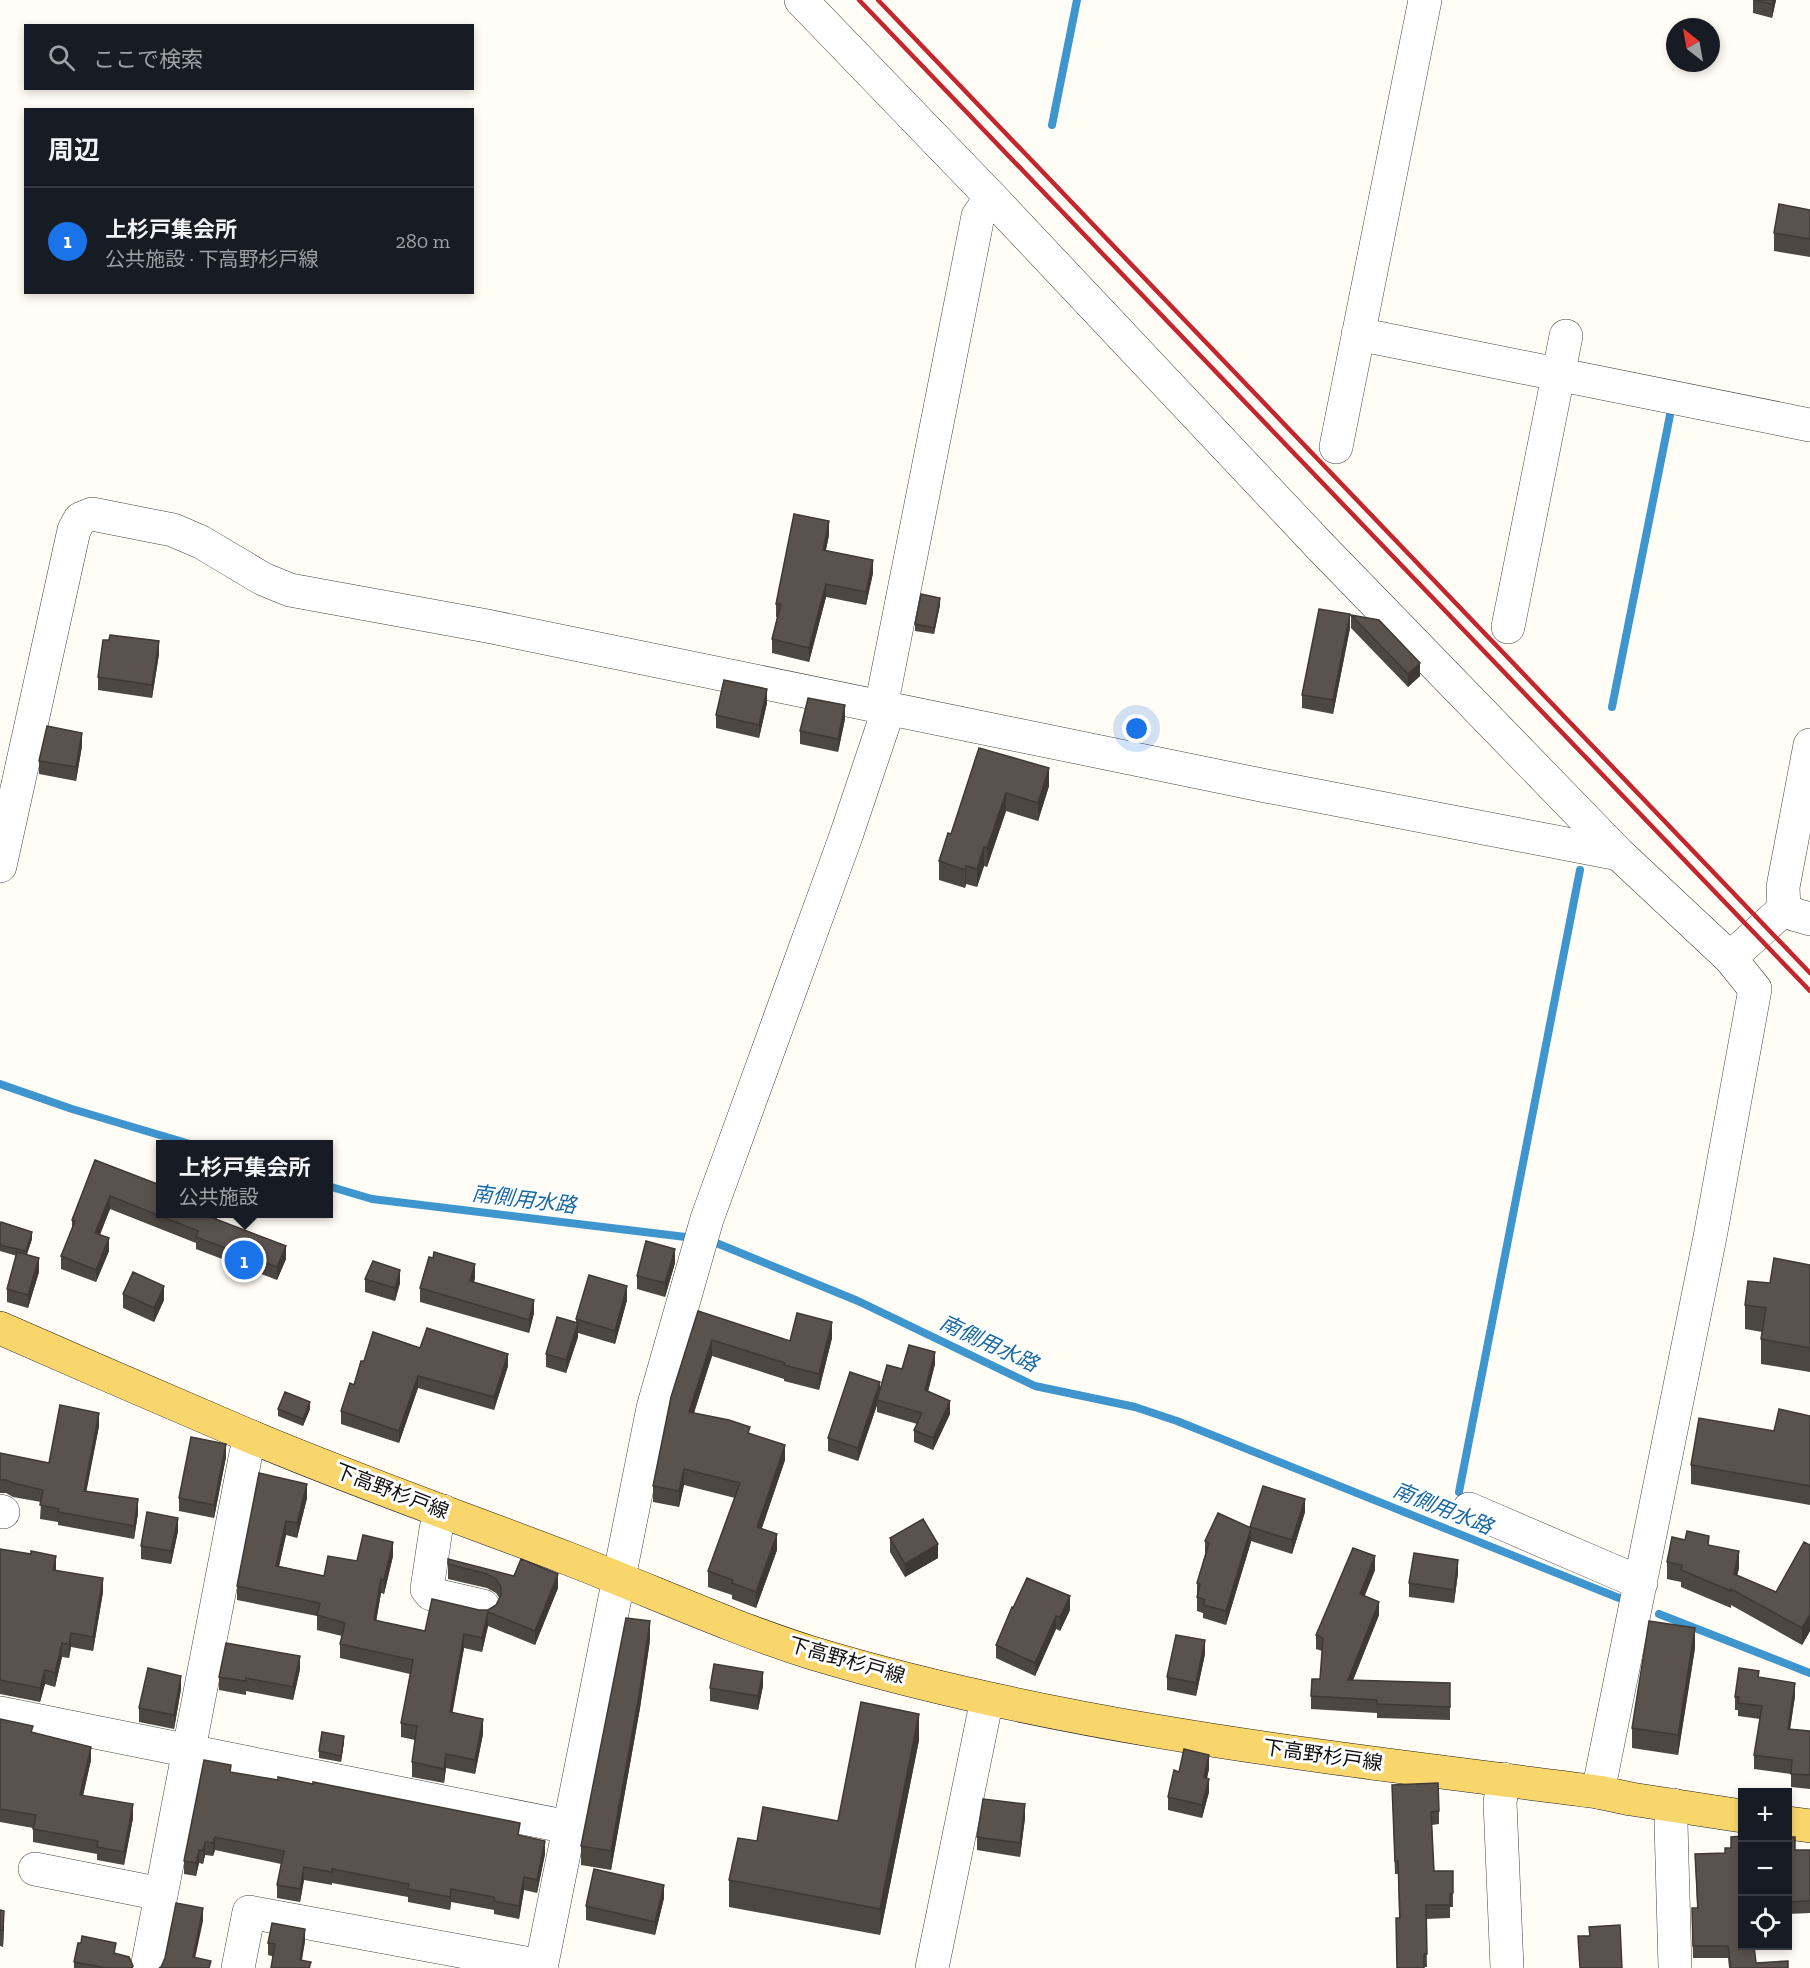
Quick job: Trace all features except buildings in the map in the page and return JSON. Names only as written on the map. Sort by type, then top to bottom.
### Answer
[{"type":"main road","name":"下高野杉戸線","points":[[0,1328],[252,1437],[618,1577],[691,1608],[811,1652],[987,1699],[1078,1718],[1149,1730],[1598,1792],[1738,1815]]},
{"type":"main road","points":[[1792,1824],[1810,1826]]},
{"type":"street","points":[[801,0],[991,197],[1319,545],[1619,854],[1730,958],[1755,989],[1710,1237],[1598,1792]]},
{"type":"street","points":[[1336,447],[1425,0]]},
{"type":"street","points":[[238,1968],[249,1912],[541,1967],[652,1408],[701,1239],[846,836],[885,708],[978,216],[991,197]]},
{"type":"street","points":[[1358,334],[1810,424]]},
{"type":"street","points":[[1508,627],[1566,336]]},
{"type":"street","points":[[0,866],[74,530],[80,519],[92,514],[173,530],[201,542],[263,579],[290,590],[487,626],[1282,789],[1619,854]]},
{"type":"street","points":[[1730,958],[1800,916],[1783,887],[1810,746]]},
{"type":"street","points":[[147,1968],[246,1453],[252,1437]]},
{"type":"street","points":[[1469,1509],[1641,1583]]},
{"type":"street","points":[[442,1511],[436,1529],[427,1589],[431,1594],[483,1606]]},
{"type":"street","points":[[932,1968],[987,1699]]},
{"type":"street","points":[[0,1713],[568,1827]]},
{"type":"street","points":[[1504,1779],[1500,1802],[1507,1968]]},
{"type":"street","points":[[1673,1805],[1671,1823],[1675,1968]]},
{"type":"street","points":[[35,1869],[161,1894]]},
{"type":"waterway","points":[[1052,125],[1077,0]]},
{"type":"waterway","points":[[1612,707],[1672,405]]},
{"type":"waterway","points":[[1459,1492],[1580,870]]},
{"type":"waterway","name":"南側用水路","points":[[0,1084],[72,1109],[177,1140]]},
{"type":"waterway","name":"南側用水路","points":[[333,1187],[372,1199],[694,1238]]},
{"type":"waterway","name":"南側用水路","points":[[709,1240],[858,1301],[1035,1386],[1135,1407],[1177,1421],[1619,1598]]},
{"type":"waterway","name":"南側用水路","points":[[1659,1614],[1810,1673]]},
{"type":"railway","points":[[859,0],[1810,991]]},
{"type":"railway","points":[[878,0],[1810,973]]},
{"type":"place","name":"上杉戸集会所","points":[[244,1260]]}]
